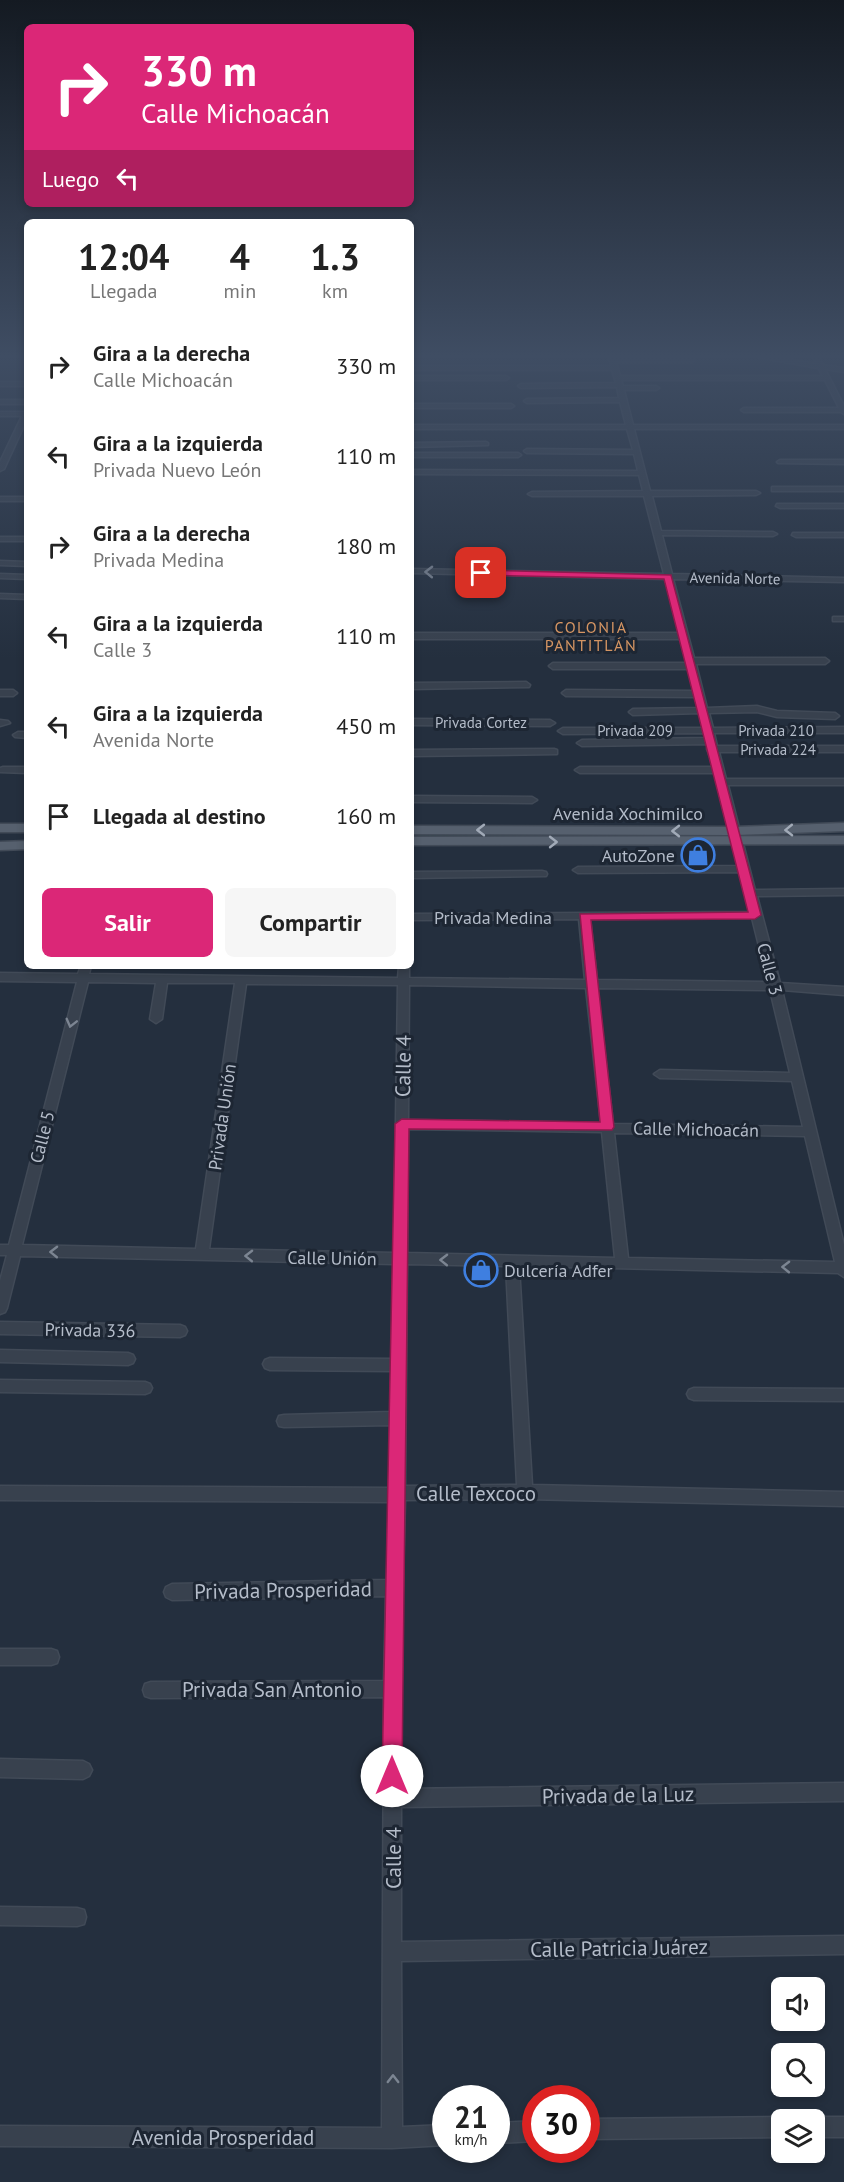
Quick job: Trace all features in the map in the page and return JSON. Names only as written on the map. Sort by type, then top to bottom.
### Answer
[{"type":"main road","name":"Avenida Xochimilco","points":[[414,842],[735,836],[844,827]]},
{"type":"main road","points":[[0,828],[24,828]]},
{"type":"main road","name":"Avenida Xochimilco","points":[[414,830],[844,840]]},
{"type":"main road","points":[[0,837],[24,837]]},
{"type":"main road","points":[[0,846],[24,845]]},
{"type":"street","points":[[414,455],[518,455]]},
{"type":"street","name":"Calle 3","points":[[637,455],[774,986],[844,1269]]},
{"type":"street","points":[[0,470],[3,456]]},
{"type":"street","points":[[780,462],[844,462]]},
{"type":"street","points":[[414,472],[641,472]]},
{"type":"street","points":[[775,489],[844,489]]},
{"type":"street","points":[[532,494],[756,493]]},
{"type":"street","points":[[0,499],[24,499]]},
{"type":"street","points":[[780,506],[844,506]]},
{"type":"street","points":[[657,533],[773,534]]},
{"type":"street","points":[[796,535],[844,535]]},
{"type":"street","points":[[0,539],[24,539]]},
{"type":"street","points":[[0,563],[24,564]]},
{"type":"street","name":"Avenida Norte","points":[[414,571],[844,580]]},
{"type":"street","points":[[0,576],[23,577]]},
{"type":"street","points":[[0,596],[24,597]]},
{"type":"street","points":[[414,636],[683,636]]},
{"type":"street","points":[[553,666],[825,661]]},
{"type":"street","points":[[414,686],[526,686]]},
{"type":"street","points":[[0,693],[13,693]]},
{"type":"street","points":[[566,693],[699,694]]},
{"type":"street","points":[[633,712],[757,709],[777,714],[835,716]]},
{"type":"street","name":"Privada Cortez","points":[[414,722],[550,723]]},
{"type":"street","name":"Privada 210","points":[[707,730],[844,730]]},
{"type":"street","name":"Privada 209","points":[[563,731],[707,730]]},
{"type":"street","name":"Privada 224","points":[[582,743],[844,749]]},
{"type":"street","points":[[414,753],[554,752]]},
{"type":"street","points":[[3,770],[24,770]]},
{"type":"street","points":[[580,770],[717,770]]},
{"type":"street","points":[[721,782],[844,782]]},
{"type":"street","points":[[414,799],[532,800]]},
{"type":"street","points":[[578,870],[743,868]]},
{"type":"street","points":[[414,875],[543,874]]},
{"type":"street","points":[[750,893],[844,892]]},
{"type":"street","name":"Privada Medina","points":[[414,917],[755,915]]},
{"type":"street","points":[[585,916],[622,1263]]},
{"type":"street","points":[[0,977],[84,972],[162,980],[241,980],[404,974],[592,984],[774,986],[844,991]]},
{"type":"street","name":"Calle 5","points":[[0,1308],[6,1250],[84,972]]},
{"type":"street","name":"Calle 4","points":[[392,2138],[392,1689],[399,1419],[404,974]]},
{"type":"street","points":[[156,1019],[162,980]]},
{"type":"street","name":"Privada Unión","points":[[202,1255],[241,980]]},
{"type":"street","points":[[660,1074],[797,1077]]},
{"type":"street","name":"Calle Michoacán","points":[[402,1124],[811,1132]]},
{"type":"street","name":"Calle Unión","points":[[6,1250],[844,1269]]},
{"type":"street","points":[[512,1261],[525,1492]]},
{"type":"street","name":"Privada 336","points":[[0,1328],[180,1331]]},
{"type":"street","points":[[0,1356],[128,1359]]},
{"type":"street","points":[[270,1364],[399,1365]]},
{"type":"street","points":[[0,1386],[145,1388]]},
{"type":"street","points":[[694,1394],[844,1395]]},
{"type":"street","points":[[284,1421],[399,1419]]},
{"type":"street","name":"Calle Texcoco","points":[[0,1493],[375,1496],[396,1493],[525,1492],[844,1499]]},
{"type":"street","name":"Privada Prosperidad","points":[[172,1592],[394,1588]]},
{"type":"street","points":[[0,1657],[51,1657]]},
{"type":"street","name":"Privada San Antonio","points":[[151,1690],[392,1689]]},
{"type":"street","points":[[0,1768],[83,1770]]},
{"type":"street","name":"Privada de la Luz","points":[[393,1798],[844,1792]]},
{"type":"street","points":[[0,1916],[77,1917]]},
{"type":"street","name":"Calle Patricia Juárez","points":[[393,1952],[844,1945]]},
{"type":"street","points":[[600,2129],[771,2127]]},
{"type":"street","points":[[825,2127],[844,2127]]},
{"type":"street","name":"Avenida Prosperidad","points":[[0,2136],[392,2138],[432,2136]]},
{"type":"green space","points":[[727,833],[729,840],[418,841],[418,834]]},
{"type":"place","name":"AutoZone","points":[[698,855]]},
{"type":"place","name":"Dulcería Adfer","points":[[481,1270]]},
{"type":"district","name":"COLONIA PANTITLÁN","points":[[591,636]]},
{"type":"route","points":[[392,1776],[402,1124],[607,1127],[585,916],[755,915],[668,576],[481,573]]}]
